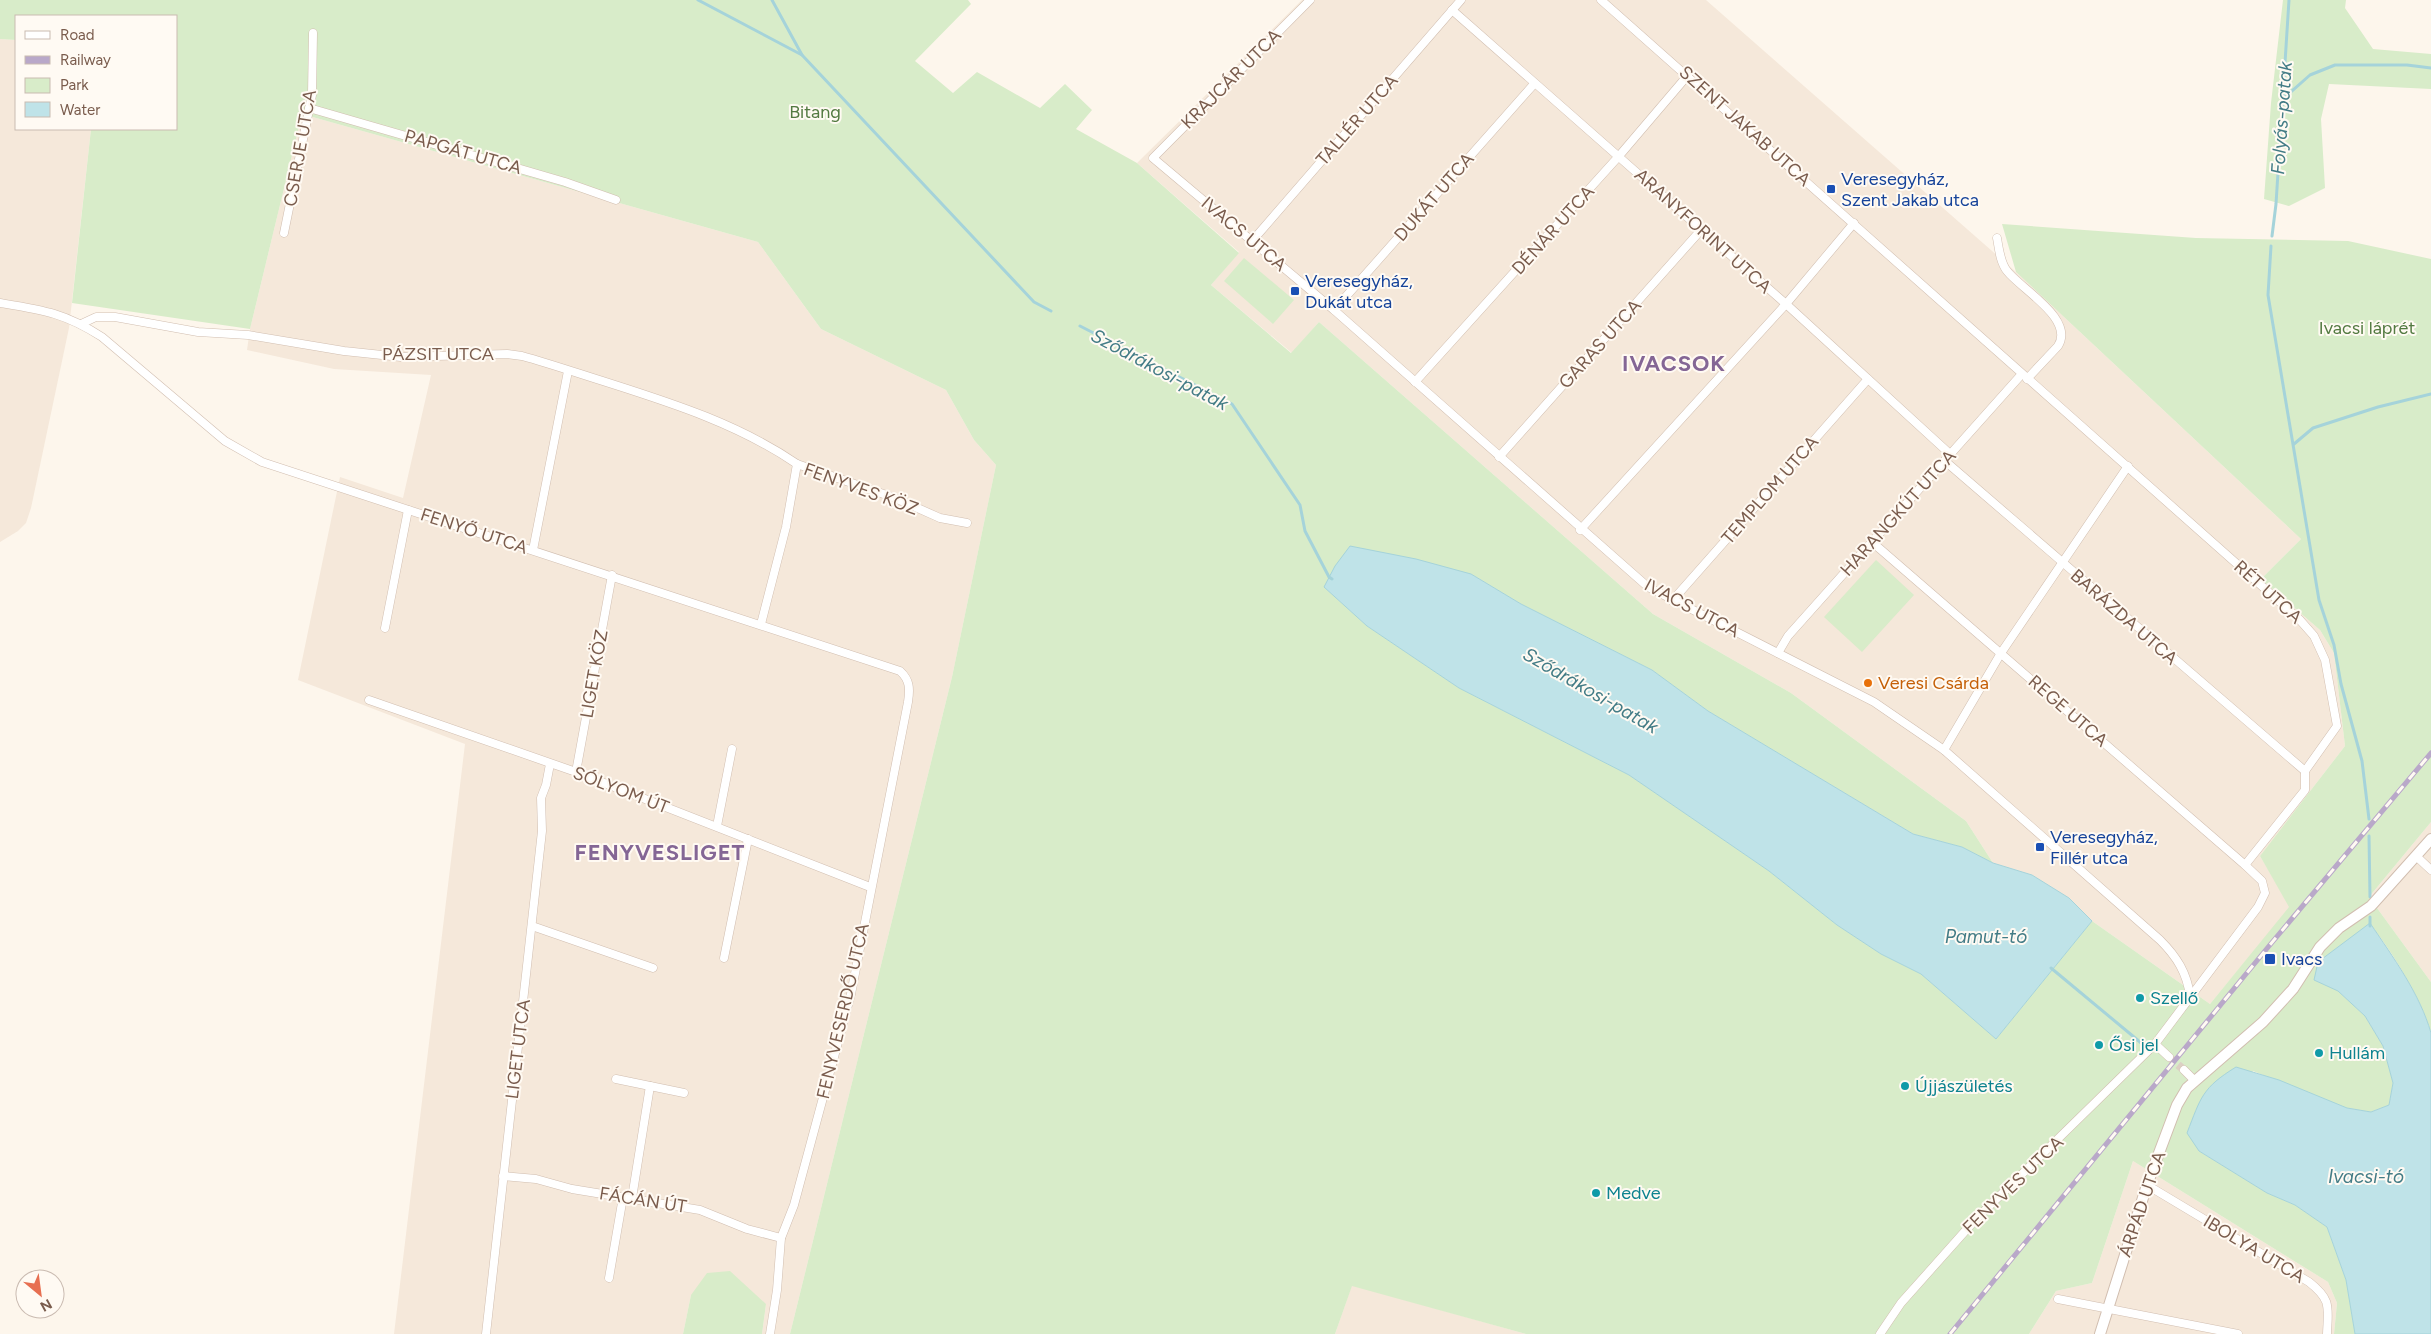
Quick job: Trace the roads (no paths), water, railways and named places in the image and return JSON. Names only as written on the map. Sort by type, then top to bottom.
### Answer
[{"type":"street","name":"KRAJCÁR UTCA","points":[[1153,158],[1310,0]]},
{"type":"street","name":"TALLÉR UTCA","points":[[1253,240],[1461,0]]},
{"type":"street","name":"SZENT JAKAB UTCA","points":[[1602,0],[1854,223],[2024,377]]},
{"type":"street","name":"ARANYFORINT UTCA","points":[[1452,10],[1786,304],[1868,379],[1948,458]]},
{"type":"street","name":"CSERJE UTCA","points":[[284,233],[312,95],[313,33]]},
{"type":"street","name":"DÉNÁR UTCA","points":[[1415,382],[1619,156],[1688,75]]},
{"type":"street","name":"DUKÁT UTCA","points":[[1334,310],[1534,84]]},
{"type":"street","name":"PAPGÁT UTCA","points":[[309,108],[565,182],[616,200]]},
{"type":"street","name":"IVACS UTCA","points":[[1153,158],[1253,240],[1334,310],[1580,530],[1648,588],[1874,702],[1944,750],[2160,940],[2172,952],[2185,973],[2190,996]]},
{"type":"street","points":[[1580,530],[1786,304],[1854,223]]},
{"type":"street","name":"GARAS UTCA","points":[[1499,457],[1702,230]]},
{"type":"street","name":"HARANGKÚT UTCA","points":[[1778,653],[1788,636],[1948,458],[2024,377],[2058,346],[2062,340],[2061,328],[2054,316],[2007,271],[2001,260],[1998,238]]},
{"type":"street","name":"FENYŐ UTCA","points":[[0,303],[44,310],[68,317],[81,324],[102,337],[213,431],[249,456],[276,468],[612,575],[900,671],[910,686]]},
{"type":"street","name":"PÁZSIT UTCA","points":[[81,324],[96,316],[104,316],[198,332],[248,336],[344,351],[401,357],[506,354],[522,356],[698,413],[743,433],[797,464]]},
{"type":"street","points":[[533,550],[568,370]]},
{"type":"street","name":"RÉT UTCA","points":[[2024,377],[2128,466],[2299,619],[2314,636],[2325,660],[2337,726],[2304,771],[2305,790],[2245,865]]},
{"type":"street","name":"TEMPLOM UTCA","points":[[1672,601],[1868,379]]},
{"type":"street","name":"BARÁZDA UTCA","points":[[1948,458],[2061,563],[2304,771]]},
{"type":"street","name":"FENYVES KÖZ","points":[[761,624],[786,527],[797,464],[895,498],[940,518],[967,523]]},
{"type":"street","points":[[1944,750],[2001,653],[2128,466]]},
{"type":"street","points":[[385,628],[408,510]]},
{"type":"street","name":"REGE UTCA","points":[[1872,542],[2245,865],[2262,882]]},
{"type":"street","name":"LIGET KÖZ","points":[[576,772],[612,575]]},
{"type":"street","name":"FENYVESERDŐ UTCA","points":[[770,1334],[777,1290],[780,1238],[794,1204],[851,994],[910,686]]},
{"type":"street","name":"SÓLYOM ÚT","points":[[370,700],[576,772],[870,887]]},
{"type":"street","points":[[717,826],[732,749]]},
{"type":"street","name":"LIGET UTCA","points":[[486,1334],[542,831],[541,798],[546,785],[550,764]]},
{"type":"street","points":[[724,958],[748,839]]},
{"type":"street","name":"ÁRPÁD UTCA","points":[[2100,1334],[2147,1185],[2177,1105],[2194,1080],[2263,1022],[2293,989],[2320,947],[2339,928],[2371,906],[2431,839]]},
{"type":"street","points":[[2416,856],[2431,870]]},
{"type":"street","name":"FENYVES UTCA","points":[[1880,1334],[1901,1303],[1975,1220],[2155,1044],[2258,907],[2266,893],[2262,882]]},
{"type":"street","points":[[532,926],[653,968]]},
{"type":"street","points":[[2155,1044],[2169,1057]]},
{"type":"street","points":[[2184,1070],[2194,1080]]},
{"type":"street","points":[[616,1079],[684,1093]]},
{"type":"street","points":[[632,1198],[650,1086]]},
{"type":"street","name":"FÁCÁN ÚT","points":[[503,1176],[536,1180],[572,1189],[700,1210],[748,1229],[780,1238]]},
{"type":"street","name":"IBOLYA UTCA","points":[[2147,1185],[2323,1292],[2328,1302],[2327,1334]]},
{"type":"street","points":[[609,1278],[623,1197]]},
{"type":"street","points":[[2058,1299],[2238,1334]]},
{"type":"water","name":"Pamut-tó","points":[[1350,546],[1416,559],[1471,574],[1521,604],[1652,670],[1708,711],[1913,834],[1962,847],[1993,863],[2032,875],[2069,898],[2092,921],[1996,1039],[1921,974],[1881,954],[1837,925],[1769,871],[1629,775],[1459,688],[1367,626],[1324,587],[1335,566]]},
{"type":"water","name":"Ivacsi-tó","points":[[2370,923],[2397,962],[2413,990],[2431,1033],[2431,1334],[2355,1334],[2346,1280],[2327,1227],[2295,1205],[2267,1193],[2199,1151],[2187,1133],[2204,1094],[2216,1081],[2236,1067],[2279,1080],[2347,1108],[2371,1112],[2389,1105],[2393,1083],[2383,1046],[2365,1016],[2338,991],[2314,980],[2318,962]]},
{"type":"waterway","points":[[698,0],[802,55]]},
{"type":"waterway","name":"Sződrákosi-patak","points":[[772,0],[802,55],[1034,302],[1051,311]]},
{"type":"waterway","name":"Folyás-patak","points":[[2272,236],[2276,204],[2289,0]]},
{"type":"waterway","points":[[2283,99],[2310,75],[2335,65],[2407,65],[2431,68]]},
{"type":"waterway","points":[[2271,246],[2268,295],[2319,600],[2334,645],[2341,684],[2362,761],[2369,819]]},
{"type":"waterway","name":"Sződrákosi-patak","points":[[1080,326],[1232,404],[1300,505],[1305,531],[1329,577],[1332,579]]},
{"type":"waterway","points":[[2294,444],[2313,428],[2378,407],[2431,394]]},
{"type":"waterway","points":[[2369,836],[2370,897]]},
{"type":"waterway","points":[[2370,917],[2370,926]]},
{"type":"waterway","name":"Sződrákosi-patak","points":[[2051,968],[2146,1047]]},
{"type":"tunnel","points":[[2169,1057],[2184,1070]]},
{"type":"railway","points":[[1950,1334],[2269,946],[2431,753]]},
{"type":"place","name":"Veresegyház, Szent Jakab utca","points":[[1831,189]]},
{"type":"place","name":"Veresegyház, Dukát utca","points":[[1295,291]]},
{"type":"place","name":"Veresi Csárda","points":[[1868,683]]},
{"type":"place","name":"Veresegyház, Fillér utca","points":[[2040,847]]},
{"type":"place","name":"Ivacs","points":[[2270,959]]},
{"type":"place","name":"Szellő","points":[[2140,998]]},
{"type":"place","name":"Ősi jel","points":[[2099,1045]]},
{"type":"place","name":"Hullám","points":[[2319,1053]]},
{"type":"place","name":"Újjászületés","points":[[1905,1086]]},
{"type":"place","name":"Medve","points":[[1596,1193]]},
{"type":"district","name":"IVACSOK","points":[[1674,363]]},
{"type":"district","name":"FENYVESLIGET","points":[[660,852]]},
{"type":"park label","name":"Bitang","points":[[815,112]]},
{"type":"park label","name":"Ivacsi láprét","points":[[2367,328]]}]
